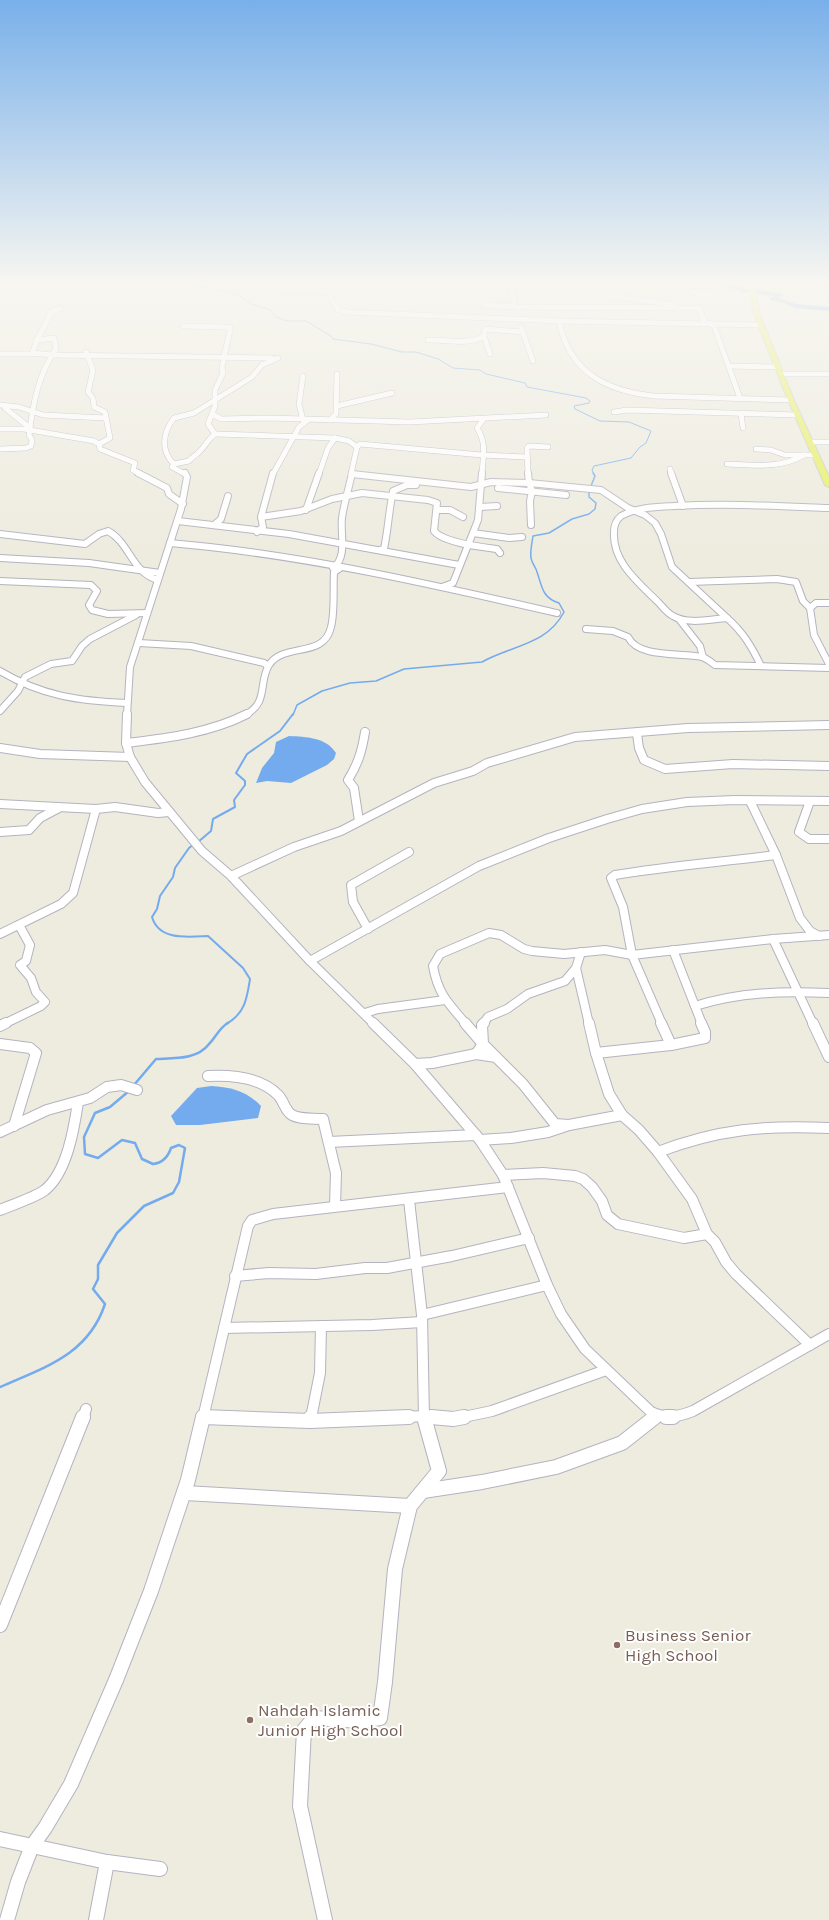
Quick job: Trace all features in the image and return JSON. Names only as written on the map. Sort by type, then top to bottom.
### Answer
[{"type":"main road","points":[[782,374],[791,400],[829,485]]},
{"type":"street","points":[[0,449],[29,447],[32,440],[29,435],[34,399],[43,374]]},
{"type":"street","points":[[93,374],[88,383],[88,392],[93,398],[94,407],[105,412],[110,438],[98,444]]},
{"type":"street","points":[[215,434],[209,427],[215,399],[215,390],[222,374]]},
{"type":"street","points":[[256,374],[194,413],[174,418],[170,423],[166,436],[166,454],[174,464],[172,467],[185,473],[187,476],[183,504],[130,667],[126,744],[130,757],[145,782],[202,850],[231,876],[310,961],[365,1013],[415,1064],[478,1138],[508,1187],[547,1285],[561,1314],[585,1349],[637,1400],[657,1415],[673,1417],[693,1411],[829,1334]]},
{"type":"street","points":[[330,420],[334,418],[338,406],[336,374]]},
{"type":"street","points":[[590,374],[613,388],[631,393],[791,400]]},
{"type":"street","points":[[732,374],[740,398]]},
{"type":"street","points":[[782,374],[829,374]]},
{"type":"street","points":[[303,376],[300,416],[305,420]]},
{"type":"street","points":[[338,406],[392,393]]},
{"type":"street","points":[[0,405],[32,410],[43,415],[106,418]]},
{"type":"street","points":[[0,405],[12,410],[18,416],[20,421],[30,429]]},
{"type":"street","points":[[614,412],[627,410],[798,415]]},
{"type":"street","points":[[212,414],[221,419],[410,422],[483,420],[546,415]]},
{"type":"street","points":[[741,414],[743,428]]},
{"type":"street","points":[[18,416],[31,420]]},
{"type":"street","points":[[257,532],[263,527],[261,517],[274,470],[301,424],[305,420]]},
{"type":"street","points":[[442,587],[453,583],[478,520],[480,507],[483,437],[478,428],[483,420]]},
{"type":"street","points":[[0,429],[30,429],[94,441],[98,444],[100,449],[130,459],[135,463],[133,470],[167,488],[170,494],[183,504]]},
{"type":"street","points":[[174,464],[189,461],[191,457],[199,453],[207,440],[215,434],[335,438],[349,441],[357,447]]},
{"type":"street","points":[[306,510],[328,448],[335,438]]},
{"type":"street","points":[[810,442],[829,442]]},
{"type":"street","points":[[138,643],[191,646],[225,655],[268,663],[282,654],[320,646],[330,631],[333,613],[334,572],[339,562],[343,543],[342,519],[349,478],[352,474],[357,447],[360,444],[482,456],[526,457]]},
{"type":"street","points":[[531,525],[530,500],[532,491],[529,483],[526,457],[527,447],[548,447]]},
{"type":"street","points":[[756,449],[772,450],[785,455],[816,455]]},
{"type":"street","points":[[727,464],[787,463],[798,460],[804,455]]},
{"type":"street","points":[[670,469],[683,506]]},
{"type":"street","points":[[352,474],[437,484],[566,495]]},
{"type":"street","points":[[481,487],[487,482],[529,483],[601,490],[628,508],[636,510],[655,523],[661,534],[672,567],[739,628],[751,645],[761,666]]},
{"type":"street","points":[[380,550],[384,549],[386,540],[393,491],[407,485],[437,484]]},
{"type":"street","points":[[261,517],[306,510],[332,499],[362,493],[437,500],[435,533],[444,538],[497,549],[500,553]]},
{"type":"street","points":[[214,525],[221,519],[228,496]]},
{"type":"street","points":[[727,618],[679,619],[672,616],[624,566],[616,547],[615,529],[617,521],[626,513],[636,510],[683,506],[724,505],[829,508]]},
{"type":"street","points":[[480,507],[497,506]]},
{"type":"street","points":[[437,510],[450,510],[463,517]]},
{"type":"street","points":[[178,520],[188,524],[214,525],[257,532],[289,534],[459,565]]},
{"type":"street","points":[[0,534],[85,544],[99,534],[108,531],[120,540],[139,569],[151,580],[159,576]]},
{"type":"street","points":[[474,533],[496,537],[522,537]]},
{"type":"street","points":[[469,544],[496,537]]},
{"type":"street","points":[[170,543],[212,547],[303,561],[442,587],[557,613]]},
{"type":"street","points":[[0,558],[89,563],[139,569]]},
{"type":"street","points":[[689,582],[792,580],[796,582],[802,601],[810,608],[814,635],[829,664]]},
{"type":"street","points":[[0,581],[91,585],[97,591],[89,605],[92,610],[108,614],[137,615],[147,613]]},
{"type":"street","points":[[810,608],[816,603],[829,603]]},
{"type":"street","points":[[0,711],[18,690],[20,683],[29,674],[51,664],[72,661],[82,646],[90,639],[137,615]]},
{"type":"street","points":[[679,619],[700,646],[703,657]]},
{"type":"street","points":[[586,629],[600,629],[623,634],[628,637],[631,643],[647,651],[703,657],[715,665],[778,668],[829,668]]},
{"type":"street","points":[[126,744],[198,733],[229,722],[245,714],[258,705],[268,663]]},
{"type":"street","points":[[0,671],[39,692],[64,698],[127,703]]},
{"type":"street","points":[[231,876],[294,847],[341,831],[434,784],[474,771],[487,763],[575,737],[637,734],[688,728],[829,725]]},
{"type":"street","points":[[359,821],[354,788],[348,780],[356,768],[362,753],[366,732]]},
{"type":"street","points":[[637,734],[639,748],[644,760],[665,769],[733,764],[829,766]]},
{"type":"street","points":[[0,748],[40,754],[130,757]]},
{"type":"street","points":[[750,801],[776,855],[804,926],[810,931],[824,936]]},
{"type":"street","points":[[810,801],[799,832],[802,836],[808,839],[829,839]]},
{"type":"street","points":[[310,961],[345,944],[368,929],[479,866],[505,854],[575,829],[642,809],[695,803],[829,801]]},
{"type":"street","points":[[0,804],[96,809],[115,807],[158,813],[169,812]]},
{"type":"street","points":[[0,832],[29,830],[40,818],[59,808]]},
{"type":"street","points":[[0,934],[61,904],[73,893],[96,809]]},
{"type":"street","points":[[368,929],[357,910],[350,890],[351,884],[409,852]]},
{"type":"street","points":[[671,1045],[632,955],[623,907],[611,878],[615,875],[661,867],[725,862],[776,855]]},
{"type":"street","points":[[0,1026],[41,1006],[45,1002],[36,992],[31,978],[20,965],[26,960],[30,945],[19,925]]},
{"type":"street","points":[[551,1128],[523,1084],[483,1044],[445,1000],[436,984],[434,966],[440,954],[486,934],[497,934],[524,949],[532,951],[564,954],[605,950],[632,955],[773,939],[824,936]]},
{"type":"street","points":[[773,939],[829,1057]]},
{"type":"street","points":[[596,1053],[671,1045],[705,1038],[705,1032],[673,950]]},
{"type":"street","points":[[476,1054],[483,1044],[482,1024],[488,1017],[507,1009],[528,994],[565,981],[576,968],[580,952]]},
{"type":"street","points":[[576,968],[596,1053],[609,1094],[622,1115],[639,1130],[658,1152],[692,1199],[708,1234],[715,1242],[726,1262],[736,1274],[810,1345]]},
{"type":"street","points":[[695,1006],[713,999],[744,993],[829,993]]},
{"type":"street","points":[[365,1013],[378,1008],[445,1000]]},
{"type":"street","points":[[0,1044],[30,1048],[36,1053],[14,1126]]},
{"type":"street","points":[[415,1064],[438,1062],[476,1054],[496,1057]]},
{"type":"street","points":[[208,1076],[245,1079],[273,1090],[284,1102],[289,1113],[293,1116],[300,1118],[323,1119],[336,1173],[335,1206]]},
{"type":"street","points":[[0,1132],[47,1110],[90,1098],[107,1087],[117,1085],[138,1090]]},
{"type":"street","points":[[0,1210],[45,1190],[60,1171],[75,1124],[78,1102]]},
{"type":"street","points":[[329,1142],[511,1138],[551,1128],[622,1115]]},
{"type":"street","points":[[658,1152],[682,1142],[710,1134],[748,1127],[783,1125],[829,1128]]},
{"type":"street","points":[[502,1175],[542,1172],[583,1179],[601,1198],[605,1213],[610,1220],[637,1228],[684,1238],[708,1234]]},
{"type":"street","points":[[6,1920],[18,1882],[32,1846],[47,1825],[71,1784],[116,1680],[151,1591],[185,1493],[235,1276],[248,1226],[252,1220],[274,1214],[335,1206],[409,1200],[508,1187]]},
{"type":"street","points":[[325,1920],[300,1806],[304,1730],[314,1718],[361,1721],[380,1718],[385,1682],[395,1569],[410,1506],[439,1471],[424,1416],[422,1318],[409,1200]]},
{"type":"street","points":[[235,1276],[270,1273],[316,1274],[365,1268],[387,1268],[417,1263],[529,1238]]},
{"type":"street","points":[[224,1328],[322,1326],[422,1318],[547,1285]]},
{"type":"street","points":[[310,1421],[320,1373],[322,1326]]},
{"type":"street","points":[[203,1417],[310,1421],[424,1416],[453,1418],[492,1411],[606,1370]]},
{"type":"street","points":[[0,1625],[86,1409]]},
{"type":"street","points":[[423,1491],[482,1482],[556,1467],[622,1443],[657,1415]]},
{"type":"street","points":[[185,1493],[410,1506]]},
{"type":"street","points":[[0,1840],[107,1862],[160,1868]]},
{"type":"street","points":[[96,1920],[107,1862]]},
{"type":"water","points":[[289,736],[315,739],[327,744],[336,753],[334,759],[327,765],[291,783],[267,781],[256,783],[262,768],[274,753],[276,742]]},
{"type":"water","points":[[211,1086],[225,1087],[244,1093],[256,1101],[261,1106],[258,1118],[200,1125],[176,1125],[171,1116],[197,1088]]},
{"type":"waterway","points":[[485,374],[525,383],[527,387],[586,398],[590,401],[589,403],[574,406],[575,409],[600,421],[629,422],[651,431],[646,443],[640,447],[631,458],[594,466],[592,470],[594,474]]},
{"type":"waterway","points":[[293,715],[297,705],[322,691],[350,683],[376,681],[404,669],[482,662],[493,656],[528,643],[548,631],[557,623],[564,612],[559,603],[553,601],[546,595],[542,587],[531,558],[533,536],[549,533],[572,519],[589,514],[595,509],[596,503],[589,497],[589,491],[595,476],[593,473]]},
{"type":"waterway","points":[[198,842],[211,831],[213,819],[235,807],[234,800],[245,785],[245,781],[236,773],[247,754],[280,731],[293,714]]},
{"type":"waterway","points":[[194,844],[189,848],[175,868],[173,877],[160,896],[157,909],[152,917],[156,925],[168,934],[183,937],[208,936],[243,968],[250,979],[248,993],[241,1010],[226,1024]]},
{"type":"waterway","points":[[134,1085],[156,1059],[192,1056],[204,1049],[222,1027],[228,1023]]},
{"type":"waterway","points":[[0,1387],[33,1373],[63,1357],[88,1336],[105,1304],[93,1289],[98,1279],[98,1265],[117,1233],[144,1206],[173,1193],[179,1182],[185,1148],[179,1145],[171,1148],[162,1161],[153,1164],[142,1159],[135,1143],[122,1140],[98,1158],[85,1154],[84,1137],[95,1113],[110,1107],[129,1091]]},
{"type":"place","name":"Business Senior High School","points":[[617,1645]]},
{"type":"place","name":"Nahdah Islamic Junior High School","points":[[250,1720]]}]
